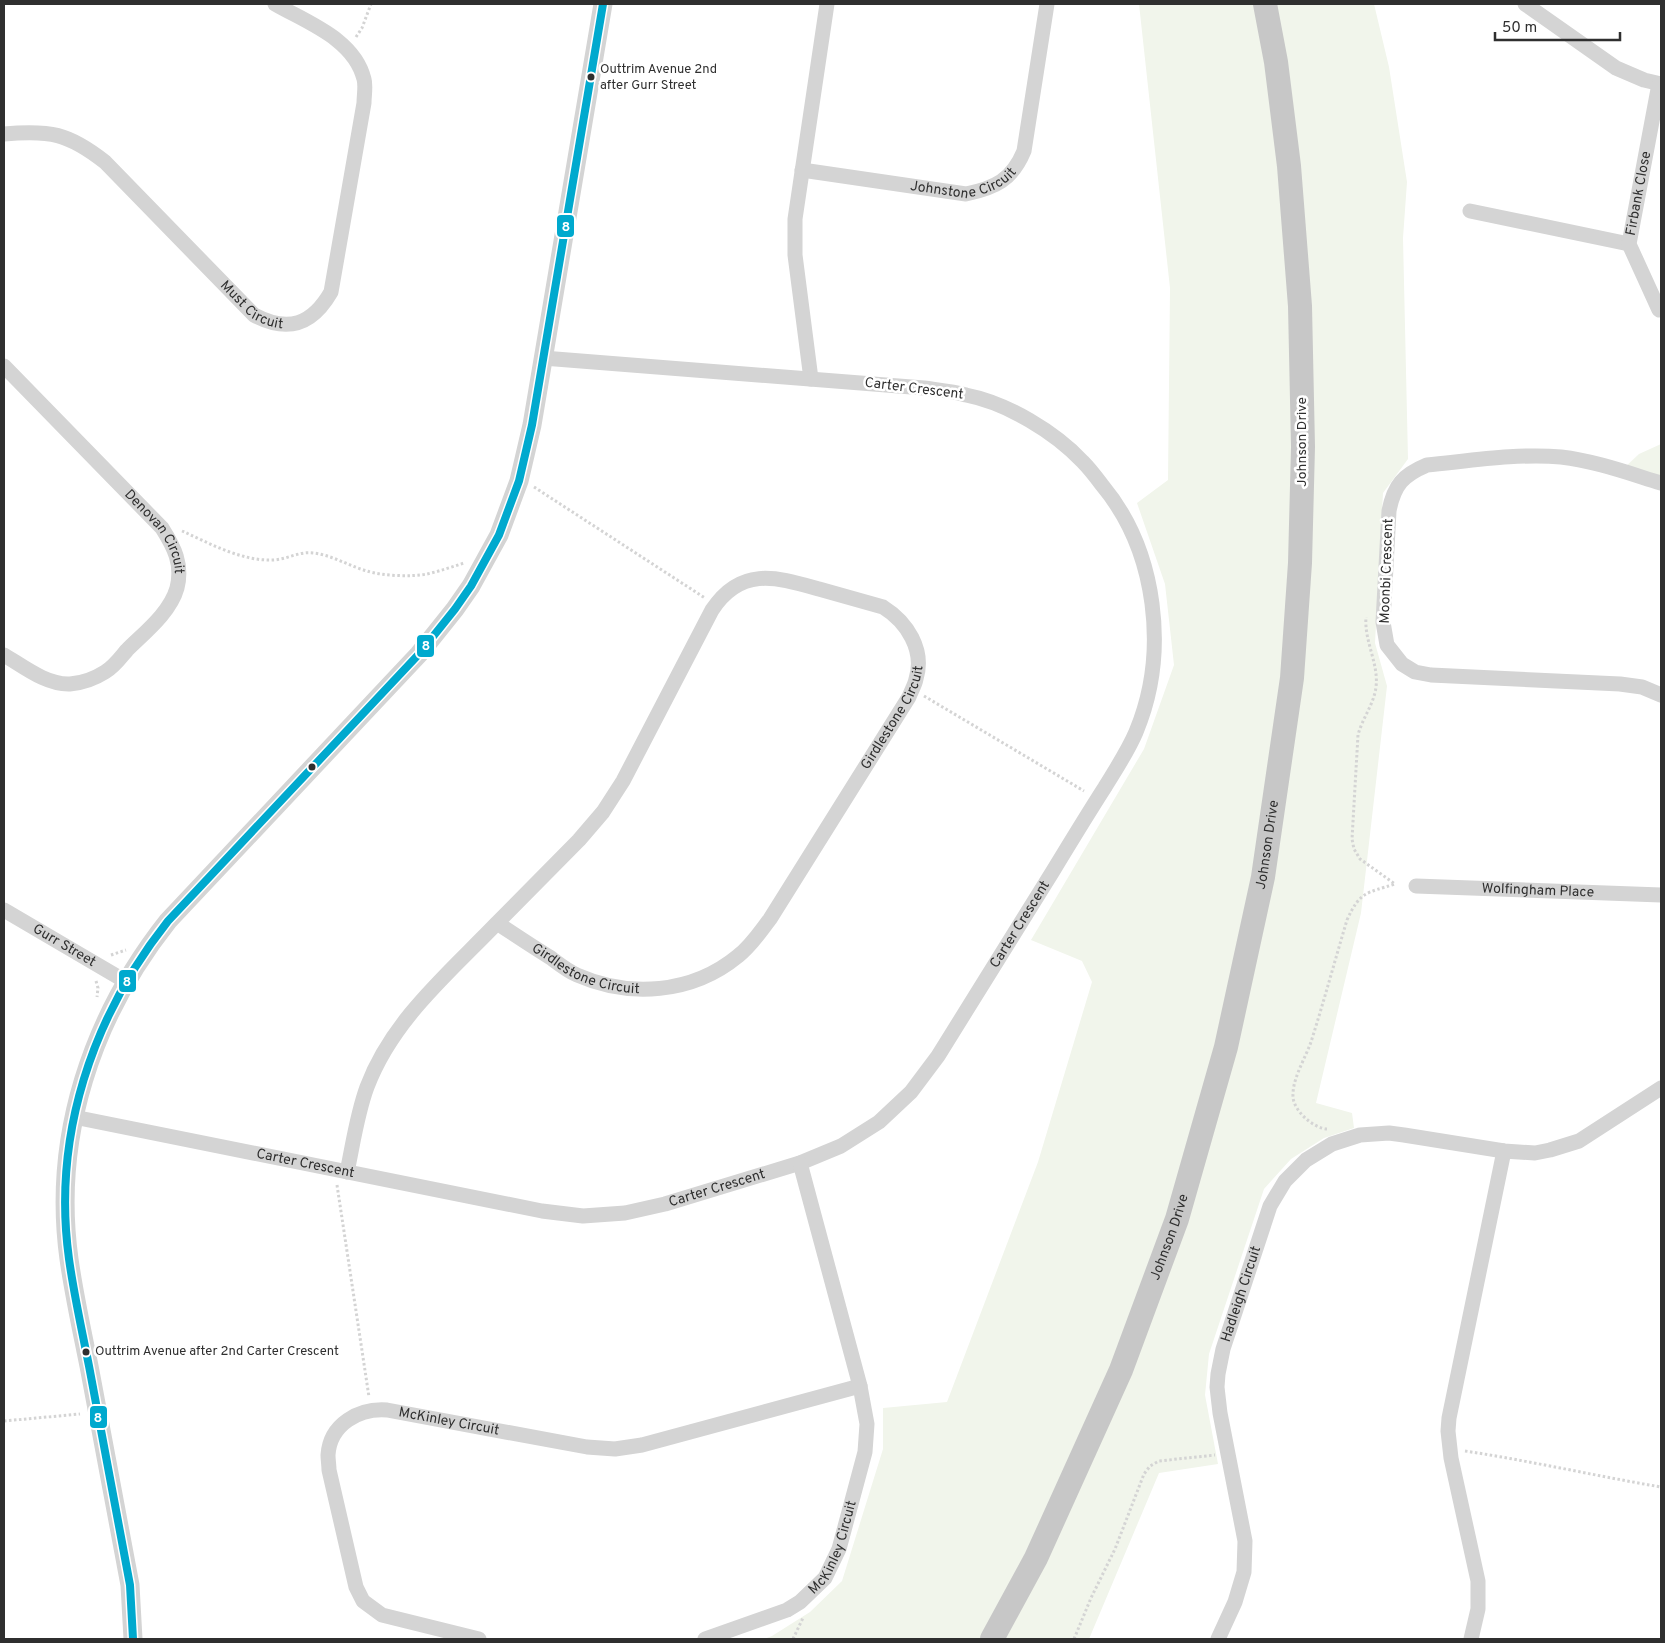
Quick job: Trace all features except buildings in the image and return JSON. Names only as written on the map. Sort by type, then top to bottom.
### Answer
[{"type":"main road","name":"Johnson Drive","points":[[992,1639],[1036,1558],[1121,1370],[1177,1219],[1226,1047],[1263,877],[1292,678],[1300,563],[1303,447],[1300,306],[1289,166],[1276,62],[1266,4]]},
{"type":"street","name":"Must Circuit","points":[[4,134],[44,133],[61,136],[85,146],[105,162],[254,315],[269,323],[286,325],[294,324],[310,317],[322,306],[331,292],[364,103],[364,81],[357,60],[347,49],[334,38],[275,4]]},
{"type":"street","points":[[133,1639],[130,1585],[69,1258],[65,1202],[66,1173],[74,1117],[82,1082],[108,1014],[126,981],[168,921],[419,654],[466,594],[498,535],[519,481],[532,425],[603,4]]},
{"type":"street","points":[[811,379],[795,255],[795,219],[827,4]]},
{"type":"street","name":"Johnstone Circuit","points":[[802,170],[966,194],[987,190],[1006,178],[1020,162],[1024,151],[1047,4]]},
{"type":"street","points":[[1525,4],[1616,68],[1644,80],[1660,84]]},
{"type":"street","name":"Firbank Close","points":[[1658,310],[1630,244],[1660,84]]},
{"type":"street","name":"Firbank Close","points":[[1470,211],[1630,244]]},
{"type":"street","name":"Carter Crescent","points":[[74,1117],[542,1211],[584,1216],[625,1214],[665,1204],[800,1163],[841,1146],[879,1122],[911,1092],[938,1056],[1128,750],[1137,730],[1150,687],[1155,642],[1154,620],[1147,576],[1133,534],[1111,495],[1082,461],[1048,432],[1010,410],[968,395],[924,388],[543,358]]},
{"type":"street","name":"Denovan Circuit","points":[[4,366],[162,528],[174,545],[179,565],[174,596],[162,614],[108,671],[89,680],[68,684],[38,675],[4,655]]},
{"type":"street","name":"Moonbi Crescent","points":[[1661,483],[1595,464],[1561,457],[1526,456],[1427,465],[1412,471],[1400,481],[1392,495],[1389,511],[1383,622],[1387,645],[1402,664],[1415,672],[1431,675],[1620,684],[1642,687],[1661,695]]},
{"type":"street","name":"Girdlestone Circuit","points":[[341,1171],[368,1084],[386,1047],[410,1013],[497,923],[579,840],[603,812],[623,781],[716,605],[734,587],[743,582],[764,577],[785,579],[883,607],[907,628],[912,636],[918,657],[917,678],[909,697],[770,919],[749,946],[736,957],[708,976],[675,986],[658,989],[624,989],[608,986],[575,974],[497,923]]},
{"type":"street","name":"Wolfingham Place","points":[[1416,886],[1661,895]]},
{"type":"street","name":"Gurr Street","points":[[4,910],[126,981]]},
{"type":"street","name":"Hadleigh Circuit","points":[[1218,1639],[1235,1602],[1244,1572],[1245,1541],[1220,1413],[1217,1387],[1220,1366],[1223,1349],[1270,1206],[1286,1181],[1306,1160],[1332,1144],[1360,1136],[1390,1133],[1504,1151],[1534,1153],[1550,1150],[1579,1141],[1661,1088]]},
{"type":"street","points":[[1470,1639],[1478,1609],[1478,1580],[1448,1431],[1449,1418],[1504,1151]]},
{"type":"street","name":"McKinley Circuit","points":[[705,1639],[787,1610],[800,1602],[825,1578],[839,1549],[865,1452],[867,1424],[860,1386],[800,1163]]},
{"type":"street","name":"McKinley Circuit","points":[[479,1639],[382,1615],[364,1601],[356,1588],[333,1490],[328,1454],[332,1438],[348,1419],[362,1412],[387,1410],[587,1447],[614,1449],[642,1445],[860,1386]]},
{"type":"path","points":[[347,49],[362,28],[371,4]]},
{"type":"path","points":[[533,486],[716,605]]},
{"type":"path","points":[[169,538],[181,531],[232,552],[257,559],[273,560],[303,553],[313,553],[328,556],[368,572],[384,575],[426,574],[467,562],[462,570]]},
{"type":"path","points":[[1328,1129],[1323,1129],[1316,1125],[1300,1112],[1294,1103],[1293,1095],[1296,1082],[1321,1011],[1352,908],[1358,898],[1380,888],[1395,884],[1360,859],[1354,849],[1352,839],[1358,735],[1374,698],[1376,686],[1376,676],[1367,643],[1366,616]]},
{"type":"path","points":[[912,689],[1097,799]]},
{"type":"path","points":[[108,954],[114,955],[127,949]]},
{"type":"path","points":[[341,1171],[368,1393]]},
{"type":"path","points":[[4,1421],[82,1414]]},
{"type":"path","points":[[1451,1450],[1512,1458],[1661,1488]]},
{"type":"path","points":[[1074,1639],[1115,1548],[1144,1474],[1150,1466],[1158,1461],[1228,1453]]},
{"type":"shaded area","points":[[1139,4],[1374,4],[1389,67],[1407,182],[1403,238],[1408,459],[1383,493],[1375,643],[1387,686],[1361,913],[1316,1103],[1352,1113],[1354,1128],[1324,1138],[1291,1159],[1264,1189],[1209,1354],[1205,1395],[1218,1464],[1159,1473],[1089,1639],[764,1639],[810,1612],[842,1581],[883,1449],[883,1408],[947,1402],[1038,1162],[1092,982],[1082,961],[1031,940],[1144,749],[1174,665],[1165,584],[1137,503],[1168,480],[1170,288]]},
{"type":"shaded area","points":[[1661,444],[1661,483],[1621,471],[1639,454]]},
{"type":"transit line","name":"8","points":[[133,1639],[130,1585],[69,1259],[65,1213],[67,1168],[73,1123],[84,1080],[99,1038],[118,997],[141,958],[168,921],[419,654],[471,586],[499,535],[519,481],[532,425],[603,4]]},
{"type":"place","name":"Outtrim Avenue 2nd after Gurr Street","points":[[591,77]]},
{"type":"place","name":"Outtrim Avenue after 2nd Carter Crescent","points":[[86,1352]]}]
